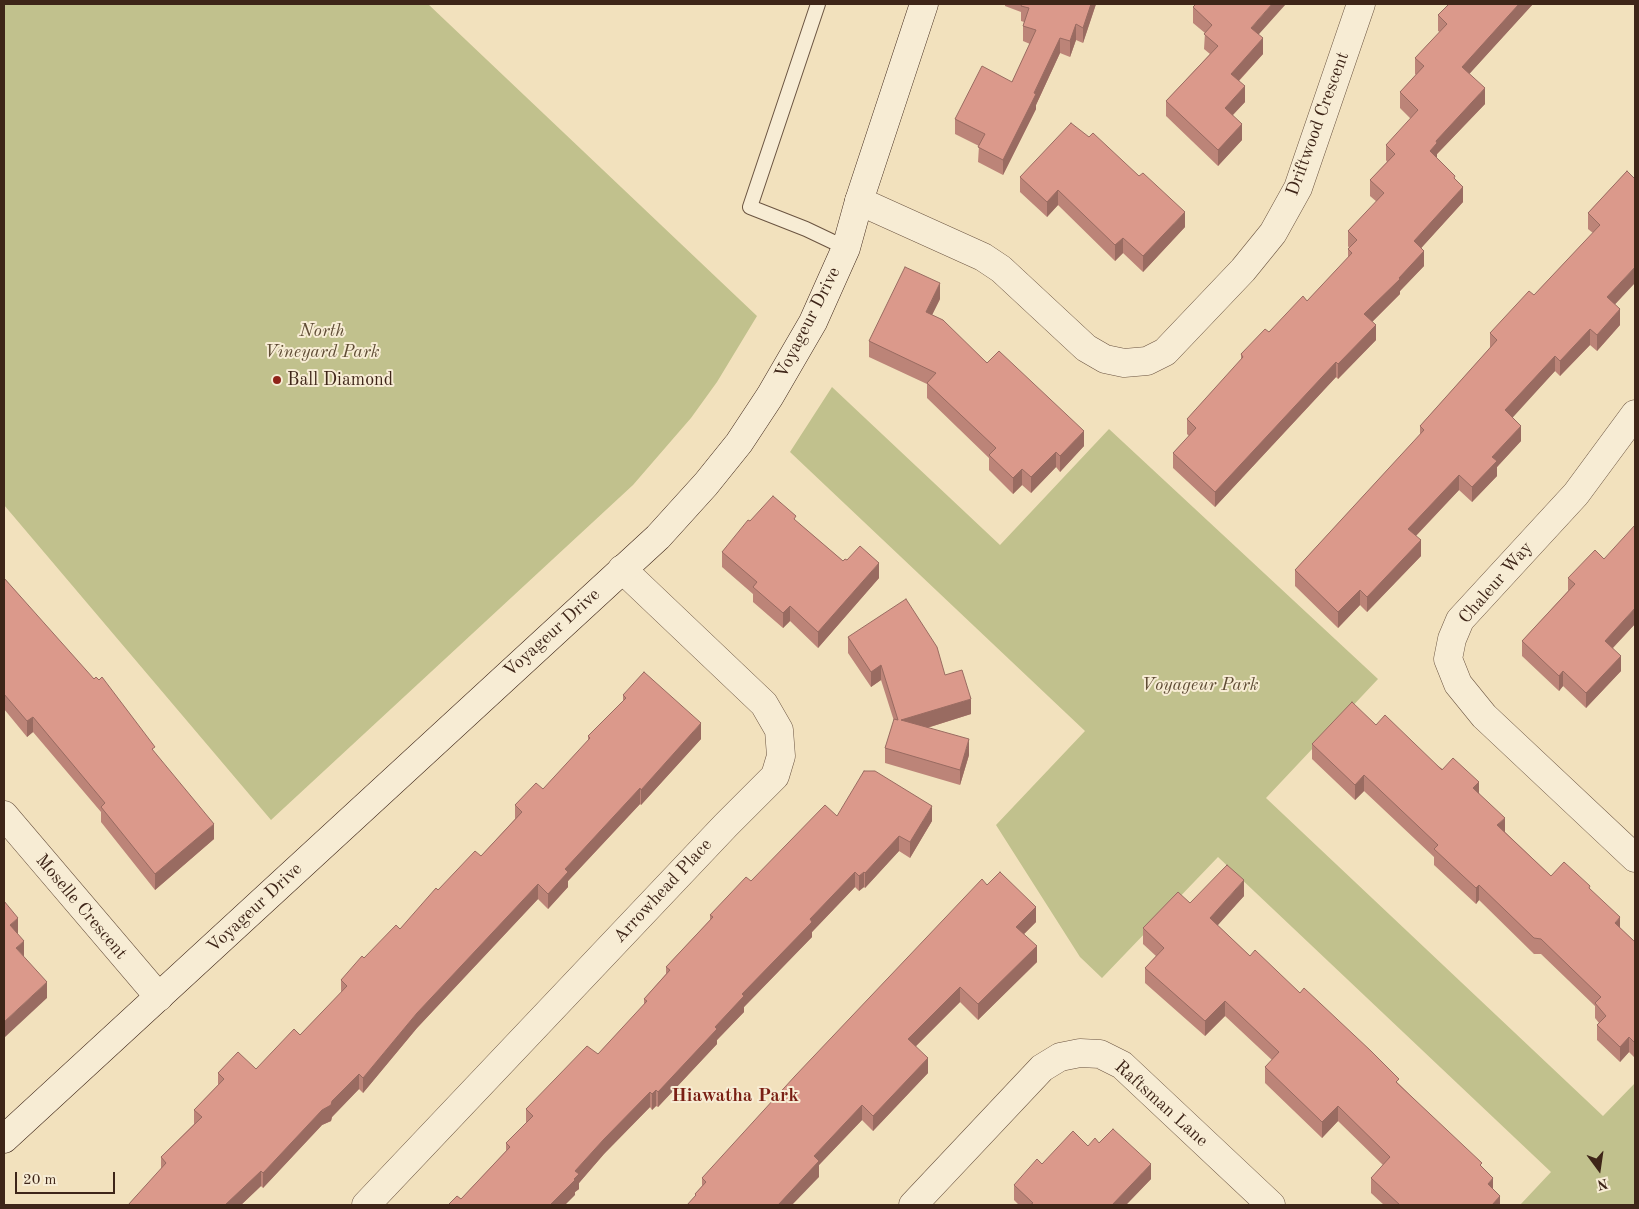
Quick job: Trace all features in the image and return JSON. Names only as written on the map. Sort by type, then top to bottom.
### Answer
[{"type":"street","name":"Voyageur Drive","points":[[4,1138],[658,537],[706,484],[739,443],[770,396],[813,322],[846,248],[859,201],[924,4]]},
{"type":"street","name":"Driftwood Crescent","points":[[859,201],[983,257],[1000,269],[1086,348],[1105,359],[1124,363],[1147,361],[1165,352],[1244,270],[1273,233],[1298,188],[1361,4]]},
{"type":"street","name":"Chaleur Way","points":[[1635,414],[1576,494],[1460,620],[1452,639],[1448,659],[1458,684],[1484,716],[1635,858]]},
{"type":"street","name":"Arrowhead Place","points":[[366,1205],[719,832],[775,776],[781,756],[779,730],[764,704],[622,570]]},
{"type":"street","name":"Moselle Crescent","points":[[4,816],[159,997]]},
{"type":"street","name":"Raftsman Lane","points":[[913,1205],[1042,1068],[1060,1057],[1080,1053],[1100,1054],[1122,1065],[1271,1205]]},
{"type":"lane","points":[[818,4],[750,207],[806,229],[846,248]]},
{"type":"green space","name":"North Vineyard Park","points":[[4,4],[428,4],[757,316],[717,382],[691,418],[633,485],[271,820],[4,505]]},
{"type":"green space","name":"Voyageur Park","points":[[832,387],[1000,545],[1109,429],[1378,679],[1266,798],[1603,1116],[1635,1083],[1635,1205],[1520,1205],[1551,1172],[1218,857],[1102,978],[1080,957],[996,825],[1085,731],[790,452]]},
{"type":"building","points":[[1022,4],[1091,4],[1083,28],[1076,24],[1070,41],[1060,38],[1034,93],[1036,94],[1003,160],[978,147],[985,134],[955,119],[982,66],[1012,82],[1036,30],[1023,26],[1029,8],[1021,6]]},
{"type":"building","points":[[1196,4],[1272,4],[1251,28],[1263,38],[1231,74],[1245,86],[1225,108],[1242,124],[1218,150],[1166,101],[1218,46],[1204,34],[1212,25],[1193,7]]},
{"type":"building","points":[[1449,4],[1519,4],[1462,67],[1485,88],[1436,141],[1437,143],[1430,151],[1455,176],[1454,178],[1463,187],[1414,241],[1424,251],[1400,279],[1364,314],[1376,325],[1338,364],[1336,362],[1215,492],[1173,453],[1196,428],[1187,419],[1243,357],[1241,354],[1265,329],[1269,332],[1303,296],[1307,301],[1352,253],[1348,249],[1357,240],[1348,231],[1384,193],[1370,180],[1395,154],[1386,145],[1418,110],[1400,92],[1424,66],[1415,58],[1447,24],[1438,15]]},
{"type":"building","points":[[1071,123],[1089,137],[1093,133],[1139,176],[1143,173],[1185,212],[1143,256],[1123,238],[1115,245],[1058,190],[1047,202],[1020,177]]},
{"type":"building","points":[[1627,171],[1635,179],[1635,267],[1607,297],[1620,309],[1597,335],[1590,329],[1560,361],[1555,356],[1505,410],[1521,426],[1492,457],[1497,461],[1472,487],[1459,475],[1408,529],[1421,540],[1367,597],[1360,590],[1338,612],[1295,570],[1424,430],[1420,426],[1497,340],[1490,333],[1529,291],[1534,295],[1600,225],[1588,213]]},
{"type":"building","points":[[905,267],[940,283],[926,312],[943,320],[987,363],[999,351],[1084,431],[1060,456],[1056,452],[1031,477],[1022,469],[1013,478],[989,455],[996,448],[927,383],[936,373],[869,341]]},
{"type":"building","points":[[773,496],[796,516],[794,519],[843,561],[847,560],[860,546],[879,563],[818,632],[790,606],[783,613],[753,587],[757,582],[722,552],[748,520],[750,521]]},
{"type":"building","points":[[1635,525],[1635,608],[1605,641],[1621,656],[1586,693],[1563,671],[1559,676],[1522,641],[1575,584],[1568,578],[1595,550],[1604,559]]},
{"type":"building","points":[[4,578],[94,679],[96,677],[99,680],[102,677],[155,747],[152,749],[214,824],[155,874],[101,807],[105,803],[33,717],[27,721],[4,694]]},
{"type":"building","points":[[906,599],[937,647],[945,675],[962,670],[971,699],[901,720],[969,739],[960,770],[885,748],[894,719],[898,720],[881,665],[871,672],[848,637]]},
{"type":"building","points":[[644,672],[701,723],[641,790],[640,788],[565,869],[568,872],[548,894],[538,884],[417,1013],[363,1078],[359,1074],[332,1101],[331,1105],[322,1110],[263,1173],[261,1171],[225,1205],[128,1205],[166,1163],[161,1157],[202,1117],[194,1110],[224,1079],[218,1073],[238,1052],[256,1069],[294,1029],[300,1035],[347,986],[341,980],[362,956],[364,958],[396,925],[400,929],[436,888],[438,890],[475,851],[481,856],[522,812],[515,805],[536,783],[543,789],[590,738],[588,736],[626,698],[623,695]]},
{"type":"building","points":[[1352,702],[1376,725],[1385,715],[1442,770],[1453,758],[1479,782],[1473,788],[1505,818],[1497,825],[1551,876],[1564,862],[1620,917],[1615,923],[1635,942],[1635,1043],[1629,1037],[1620,1047],[1597,1025],[1606,1016],[1595,1003],[1601,997],[1541,939],[1534,938],[1479,885],[1476,888],[1434,849],[1438,845],[1364,775],[1355,785],[1312,744]]},
{"type":"building","points":[[864,771],[875,771],[932,806],[910,842],[899,836],[865,873],[859,876],[855,872],[810,919],[812,922],[742,994],[744,996],[715,1027],[717,1029],[658,1092],[656,1090],[652,1094],[650,1092],[604,1139],[575,1171],[579,1174],[575,1180],[550,1205],[448,1205],[457,1196],[461,1199],[510,1147],[506,1143],[533,1116],[526,1109],[587,1046],[598,1054],[647,1001],[644,999],[670,970],[666,967],[713,917],[710,915],[746,877],[751,881],[825,805],[837,816]]},
{"type":"building","points":[[1227,865],[1244,880],[1210,918],[1250,956],[1255,950],[1300,993],[1304,988],[1399,1079],[1396,1082],[1482,1163],[1480,1165],[1493,1178],[1488,1184],[1500,1196],[1492,1205],[1400,1205],[1371,1178],[1390,1157],[1338,1106],[1322,1122],[1265,1067],[1279,1052],[1225,1001],[1205,1021],[1145,968],[1164,948],[1143,928],[1178,892],[1190,903]]},
{"type":"building","points":[[1000,872],[1036,907],[1016,927],[1037,946],[978,1004],[960,987],[908,1039],[928,1058],[873,1116],[862,1105],[814,1156],[819,1161],[778,1205],[687,1205],[706,1182],[702,1178],[795,1076],[982,879],[987,885]]},
{"type":"building","points":[[4,901],[18,918],[10,925],[24,941],[16,948],[47,982],[4,1022]]},
{"type":"building","points":[[1113,1129],[1151,1164],[1112,1205],[1030,1205],[1033,1203],[1014,1185],[1037,1159],[1042,1164],[1073,1131],[1088,1146],[1095,1138],[1099,1143]]},
{"type":"place","name":"Ball Diamond","points":[[277,380]]},
{"type":"district","name":"Hiawatha Park","points":[[735,1096]]}]
